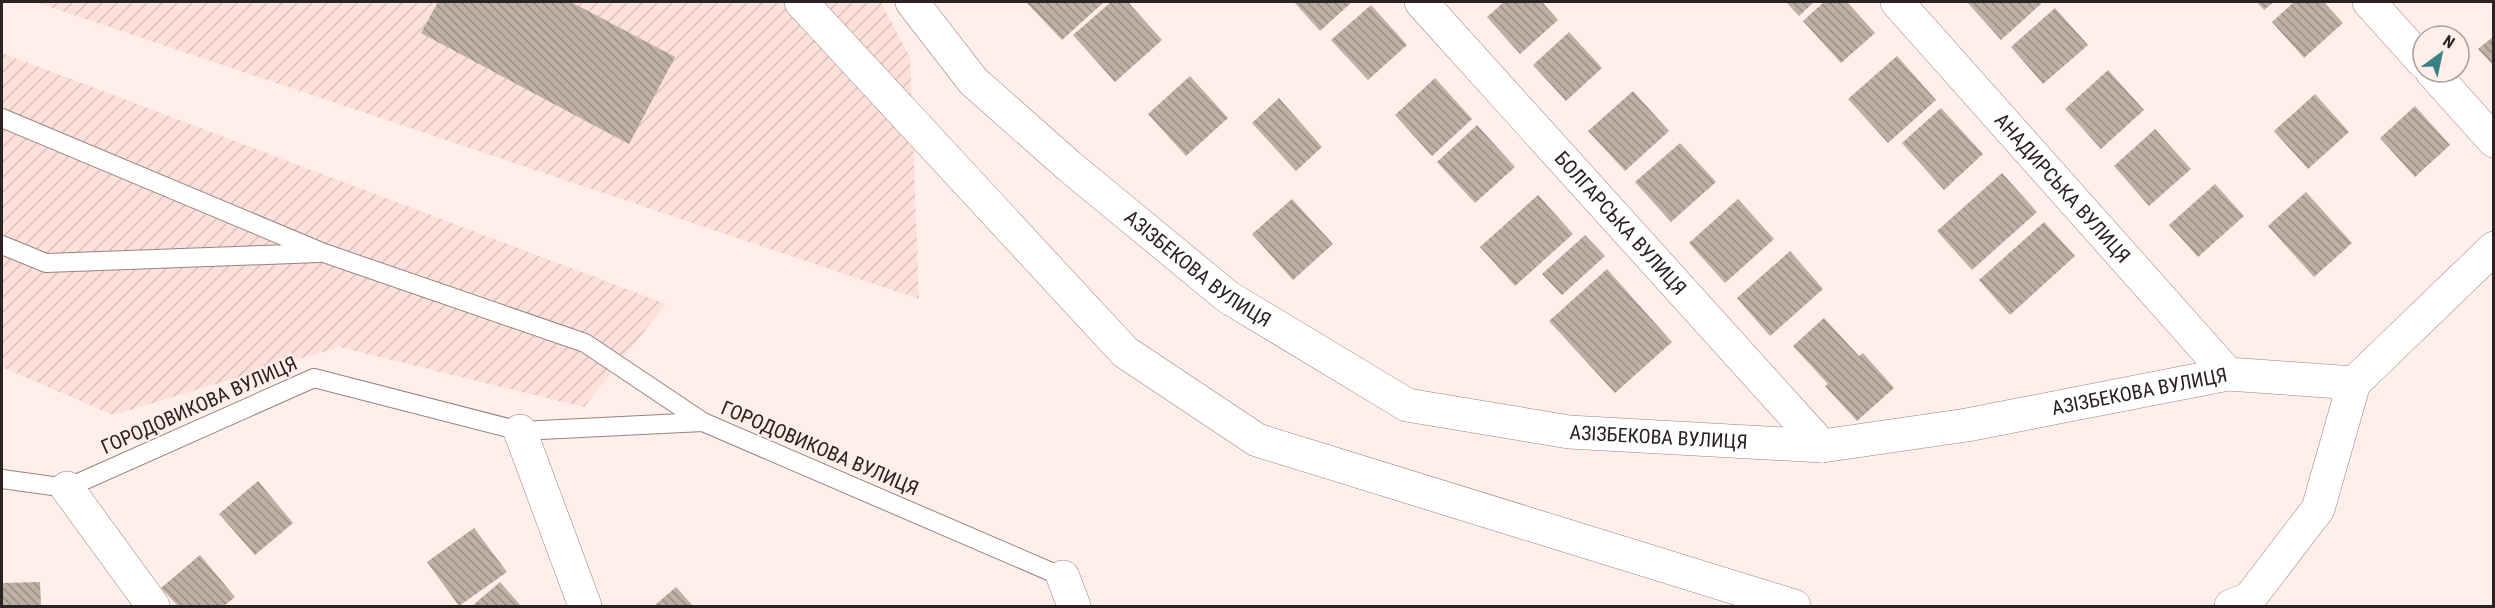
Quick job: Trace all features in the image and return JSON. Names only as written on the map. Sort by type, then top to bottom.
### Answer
[{"type":"street","points":[[801,2],[1125,352],[1257,440],[1794,606]]},
{"type":"street","name":"АЗІЗБЕКОВА ВУЛИЦЯ","points":[[912,2],[973,81],[1069,166],[1228,297],[1407,405],[1569,432],[1822,446],[1967,425],[2228,374],[2354,383]]},
{"type":"street","name":"БОЛГАРСЬКА ВУЛИЦЯ","points":[[1422,2],[1822,446]]},
{"type":"street","name":"АНАДИРСЬКА ВУЛИЦЯ","points":[[1897,2],[2228,374]]},
{"type":"street","points":[[2369,2],[2411,49]]},
{"type":"street","points":[[2443,84],[2493,141]]},
{"type":"street","points":[[2231,606],[2249,599],[2318,509],[2354,383],[2493,248]]},
{"type":"street","points":[[520,431],[585,606]]},
{"type":"street","points":[[67,488],[153,606]]},
{"type":"lane","points":[[2,117],[324,253],[585,343],[703,422]]},
{"type":"lane","points":[[2,245],[45,263],[324,253]]},
{"type":"lane","name":"ГОРОДОВИКОВА ВУЛИЦЯ","points":[[67,488],[314,378],[520,431],[703,422],[1069,592]]},
{"type":"lane","points":[[2,479],[67,488]]},
{"type":"shaded area","points":[[35,2],[881,2],[910,58],[919,299]]},
{"type":"shaded area","points":[[2,53],[666,304],[584,407],[339,347],[113,415],[2,367]]},
{"type":"building","points":[[438,2],[571,2],[675,57],[629,144],[421,33]]},
{"type":"building","points":[[1026,2],[1104,2],[1062,40]]},
{"type":"building","points":[[1111,2],[1128,2],[1162,40],[1115,82],[1073,35]]},
{"type":"building","points":[[1294,2],[1352,2],[1320,31]]},
{"type":"building","points":[[1504,2],[1542,2],[1558,20],[1520,54],[1487,17]]},
{"type":"building","points":[[1786,2],[1814,2],[1799,16]]},
{"type":"building","points":[[1824,2],[1847,2],[1875,33],[1841,63],[1803,21]]},
{"type":"building","points":[[1967,2],[2043,2],[2001,40]]},
{"type":"building","points":[[2257,2],[2274,2],[2264,10]]},
{"type":"building","points":[[2294,2],[2324,2],[2343,23],[2304,58],[2272,22]]},
{"type":"building","points":[[1371,5],[1407,45],[1368,80],[1331,40]]},
{"type":"building","points":[[2055,8],[2088,45],[2043,84],[2011,47]]},
{"type":"building","points":[[1569,32],[1602,68],[1566,101],[1533,65]]},
{"type":"building","points":[[2494,36],[2494,66],[2478,49]]},
{"type":"building","points":[[1897,56],[1936,100],[1888,143],[1848,99]]},
{"type":"building","points":[[2108,70],[2144,110],[2101,149],[2065,109]]},
{"type":"building","points":[[1190,76],[1228,118],[1186,156],[1148,114]]},
{"type":"building","points":[[1435,78],[1472,119],[1432,156],[1395,115]]},
{"type":"building","points":[[1633,91],[1669,131],[1625,171],[1588,131]]},
{"type":"building","points":[[2315,94],[2349,132],[2308,169],[2274,131]]},
{"type":"building","points":[[1279,98],[1322,147],[1296,171],[1252,123]]},
{"type":"building","points":[[2415,106],[2450,145],[2415,177],[2380,138]]},
{"type":"building","points":[[1941,108],[1983,154],[1944,190],[1902,143]]},
{"type":"building","points":[[1477,125],[1515,167],[1475,203],[1437,162]]},
{"type":"building","points":[[2155,129],[2191,169],[2149,206],[2114,166]]},
{"type":"building","points":[[1680,143],[1716,182],[1671,222],[1635,182]]},
{"type":"building","points":[[2002,173],[2037,212],[1972,270],[1937,231]]},
{"type":"building","points":[[2215,184],[2244,216],[2198,257],[2169,225]]},
{"type":"building","points":[[2306,192],[2352,243],[2314,277],[2268,226]]},
{"type":"building","points":[[1538,195],[1573,234],[1515,286],[1480,247]]},
{"type":"building","points":[[1292,199],[1333,244],[1293,280],[1252,234]]},
{"type":"building","points":[[1738,199],[1774,239],[1725,283],[1689,243]]},
{"type":"building","points":[[2044,222],[2075,256],[2010,315],[1979,280]]},
{"type":"building","points":[[1585,235],[1605,256],[1562,295],[1542,274]]},
{"type":"building","points":[[1790,251],[1823,289],[1770,336],[1737,298]]},
{"type":"building","points":[[1607,269],[1672,342],[1615,393],[1549,321]]},
{"type":"building","points":[[1824,318],[1859,356],[1863,353],[1894,388],[1857,421],[1825,386],[1828,384],[1793,346]]},
{"type":"building","points":[[258,481],[293,523],[255,555],[219,514]]},
{"type":"building","points":[[474,528],[507,572],[459,606],[427,562]]},
{"type":"building","points":[[200,555],[235,597],[224,606],[178,606],[161,588]]},
{"type":"building","points":[[40,582],[41,606],[2,606],[2,583]]},
{"type":"building","points":[[500,582],[521,606],[472,606]]},
{"type":"building","points":[[676,587],[693,606],[654,606]]}]
